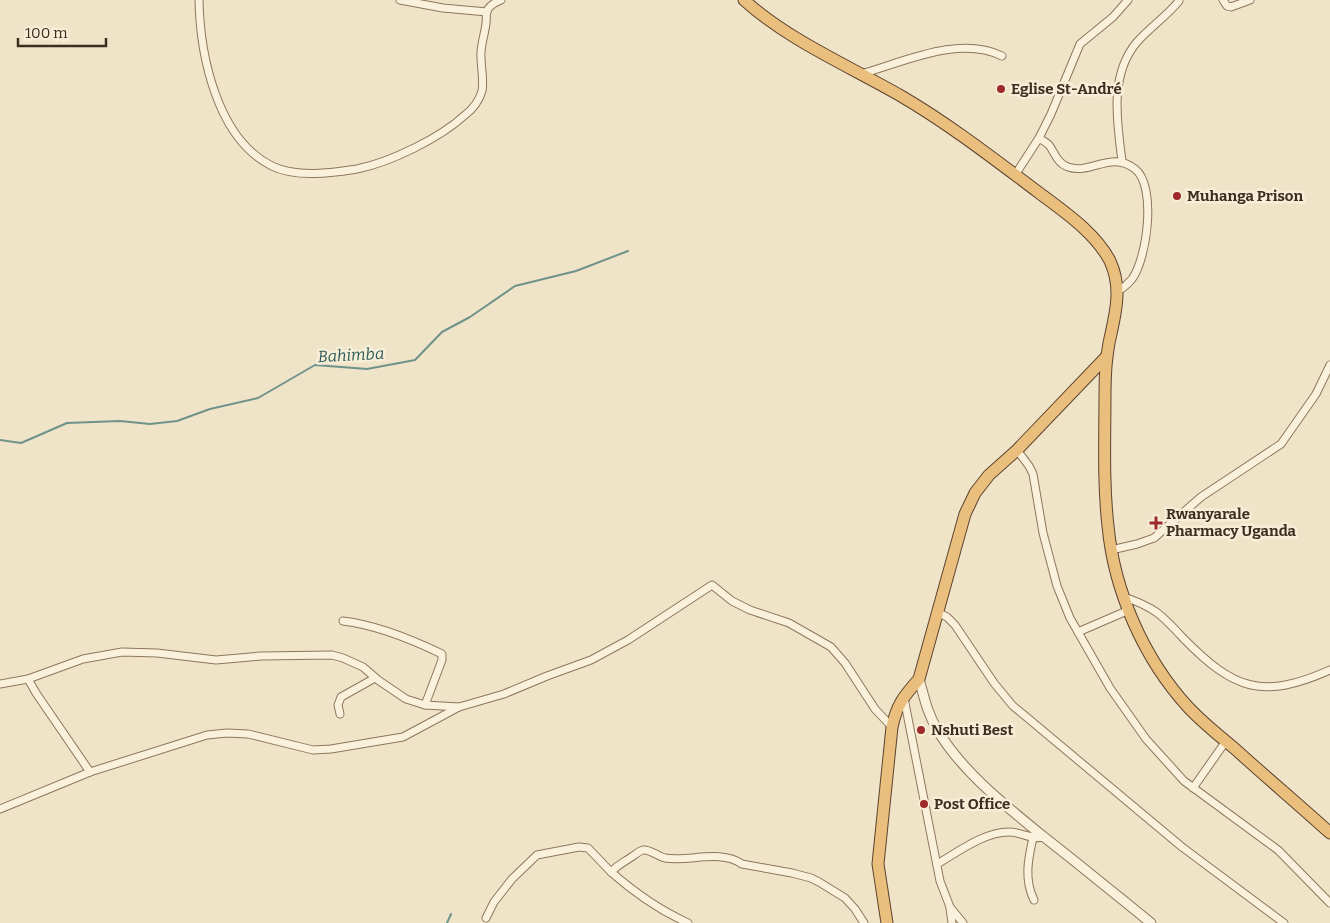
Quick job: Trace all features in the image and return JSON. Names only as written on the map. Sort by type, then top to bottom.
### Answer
[{"type":"highway","points":[[744,0],[757,12],[797,38],[904,98],[1015,175],[1066,214],[1098,245],[1110,261],[1118,291],[1117,310],[1107,356],[1104,386],[1104,473],[1111,550],[1124,597],[1152,657],[1177,695],[1203,722],[1330,833]]},
{"type":"highway","points":[[887,923],[878,864],[892,727],[895,712],[904,696],[919,679],[960,530],[970,502],[989,475],[1017,450],[1107,356]]},
{"type":"street","points":[[200,0],[203,45],[216,95],[235,134],[247,149],[272,167],[294,172],[342,171],[372,166],[414,148],[465,116],[475,105],[482,88],[480,53],[486,27],[487,12],[490,6],[501,0]]},
{"type":"street","points":[[400,0],[443,8],[487,12]]},
{"type":"street","points":[[1015,175],[1039,138],[1051,114],[1080,44],[1113,17],[1128,0]]},
{"type":"street","points":[[1223,0],[1226,6],[1231,7],[1250,0]]},
{"type":"street","points":[[1122,161],[1117,124],[1117,103],[1122,69],[1129,52],[1135,44],[1152,26],[1171,11],[1178,2]]},
{"type":"street","points":[[861,74],[919,56],[951,49],[976,48],[1002,56]]},
{"type":"street","points":[[1039,138],[1047,143],[1062,164],[1070,168],[1084,168],[1122,161],[1137,170],[1141,177],[1148,198],[1145,243],[1138,269],[1128,284],[1118,291]]},
{"type":"street","points":[[1111,550],[1154,538],[1202,497],[1272,452],[1281,444],[1316,394],[1330,365]]},
{"type":"street","points":[[1017,450],[1033,474],[1052,573],[1070,618],[1106,682],[1146,740],[1176,773],[1193,788],[1278,850],[1330,903]]},
{"type":"street","points":[[0,809],[90,772],[207,735],[227,733],[248,734],[314,750],[331,749],[410,735],[459,707],[504,694],[591,660],[628,640],[712,585],[732,601],[750,610],[789,623],[831,647],[845,663],[875,709],[892,727]]},
{"type":"street","points":[[1124,597],[1154,609],[1207,660],[1231,677],[1251,686],[1270,688],[1288,685],[1330,670]]},
{"type":"street","points":[[1078,632],[1129,610]]},
{"type":"street","points":[[937,612],[954,625],[994,683],[1013,706],[1176,842],[1284,923]]},
{"type":"street","points":[[343,621],[366,624],[398,635],[442,654],[442,660],[425,705]]},
{"type":"street","points":[[0,684],[28,679],[83,659],[122,652],[216,660],[261,656],[332,655],[363,667],[406,699],[425,705],[459,707]]},
{"type":"street","points":[[340,714],[338,705],[341,697],[376,678]]},
{"type":"street","points":[[28,679],[90,772]]},
{"type":"street","points":[[919,679],[928,712],[946,743],[992,793],[1011,811],[1151,923]]},
{"type":"street","points":[[904,696],[940,881],[950,907],[952,923]]},
{"type":"street","points":[[1193,788],[1226,741]]},
{"type":"street","points":[[937,864],[995,834],[1012,832],[1033,838],[1044,837]]},
{"type":"street","points":[[1033,838],[1028,872],[1029,886],[1034,900]]},
{"type":"street","points":[[486,918],[494,902],[512,878],[537,855],[579,847],[588,848],[611,872],[640,896],[688,923]]},
{"type":"street","points":[[611,872],[620,862],[633,856],[640,850],[645,850],[665,858],[695,859],[724,856],[734,858],[742,864],[811,878],[845,898],[864,923]]},
{"type":"street","points":[[950,907],[963,923]]},
{"type":"waterway","name":"Bahimba","points":[[0,440],[21,443],[67,423],[120,421],[150,424],[177,421],[210,409],[258,398],[315,365],[367,369],[415,360],[442,332],[470,317],[515,286],[576,271],[628,251]]},
{"type":"waterway","points":[[447,923],[451,914]]},
{"type":"place","name":"Eglise St-André","points":[[1001,89]]},
{"type":"place","name":"Muhanga Prison","points":[[1177,196]]},
{"type":"place","name":"Rwanyarale Pharmacy Uganda","points":[[1156,523]]},
{"type":"place","name":"Nshuti Best","points":[[921,730]]},
{"type":"place","name":"Post Office","points":[[924,804]]}]
